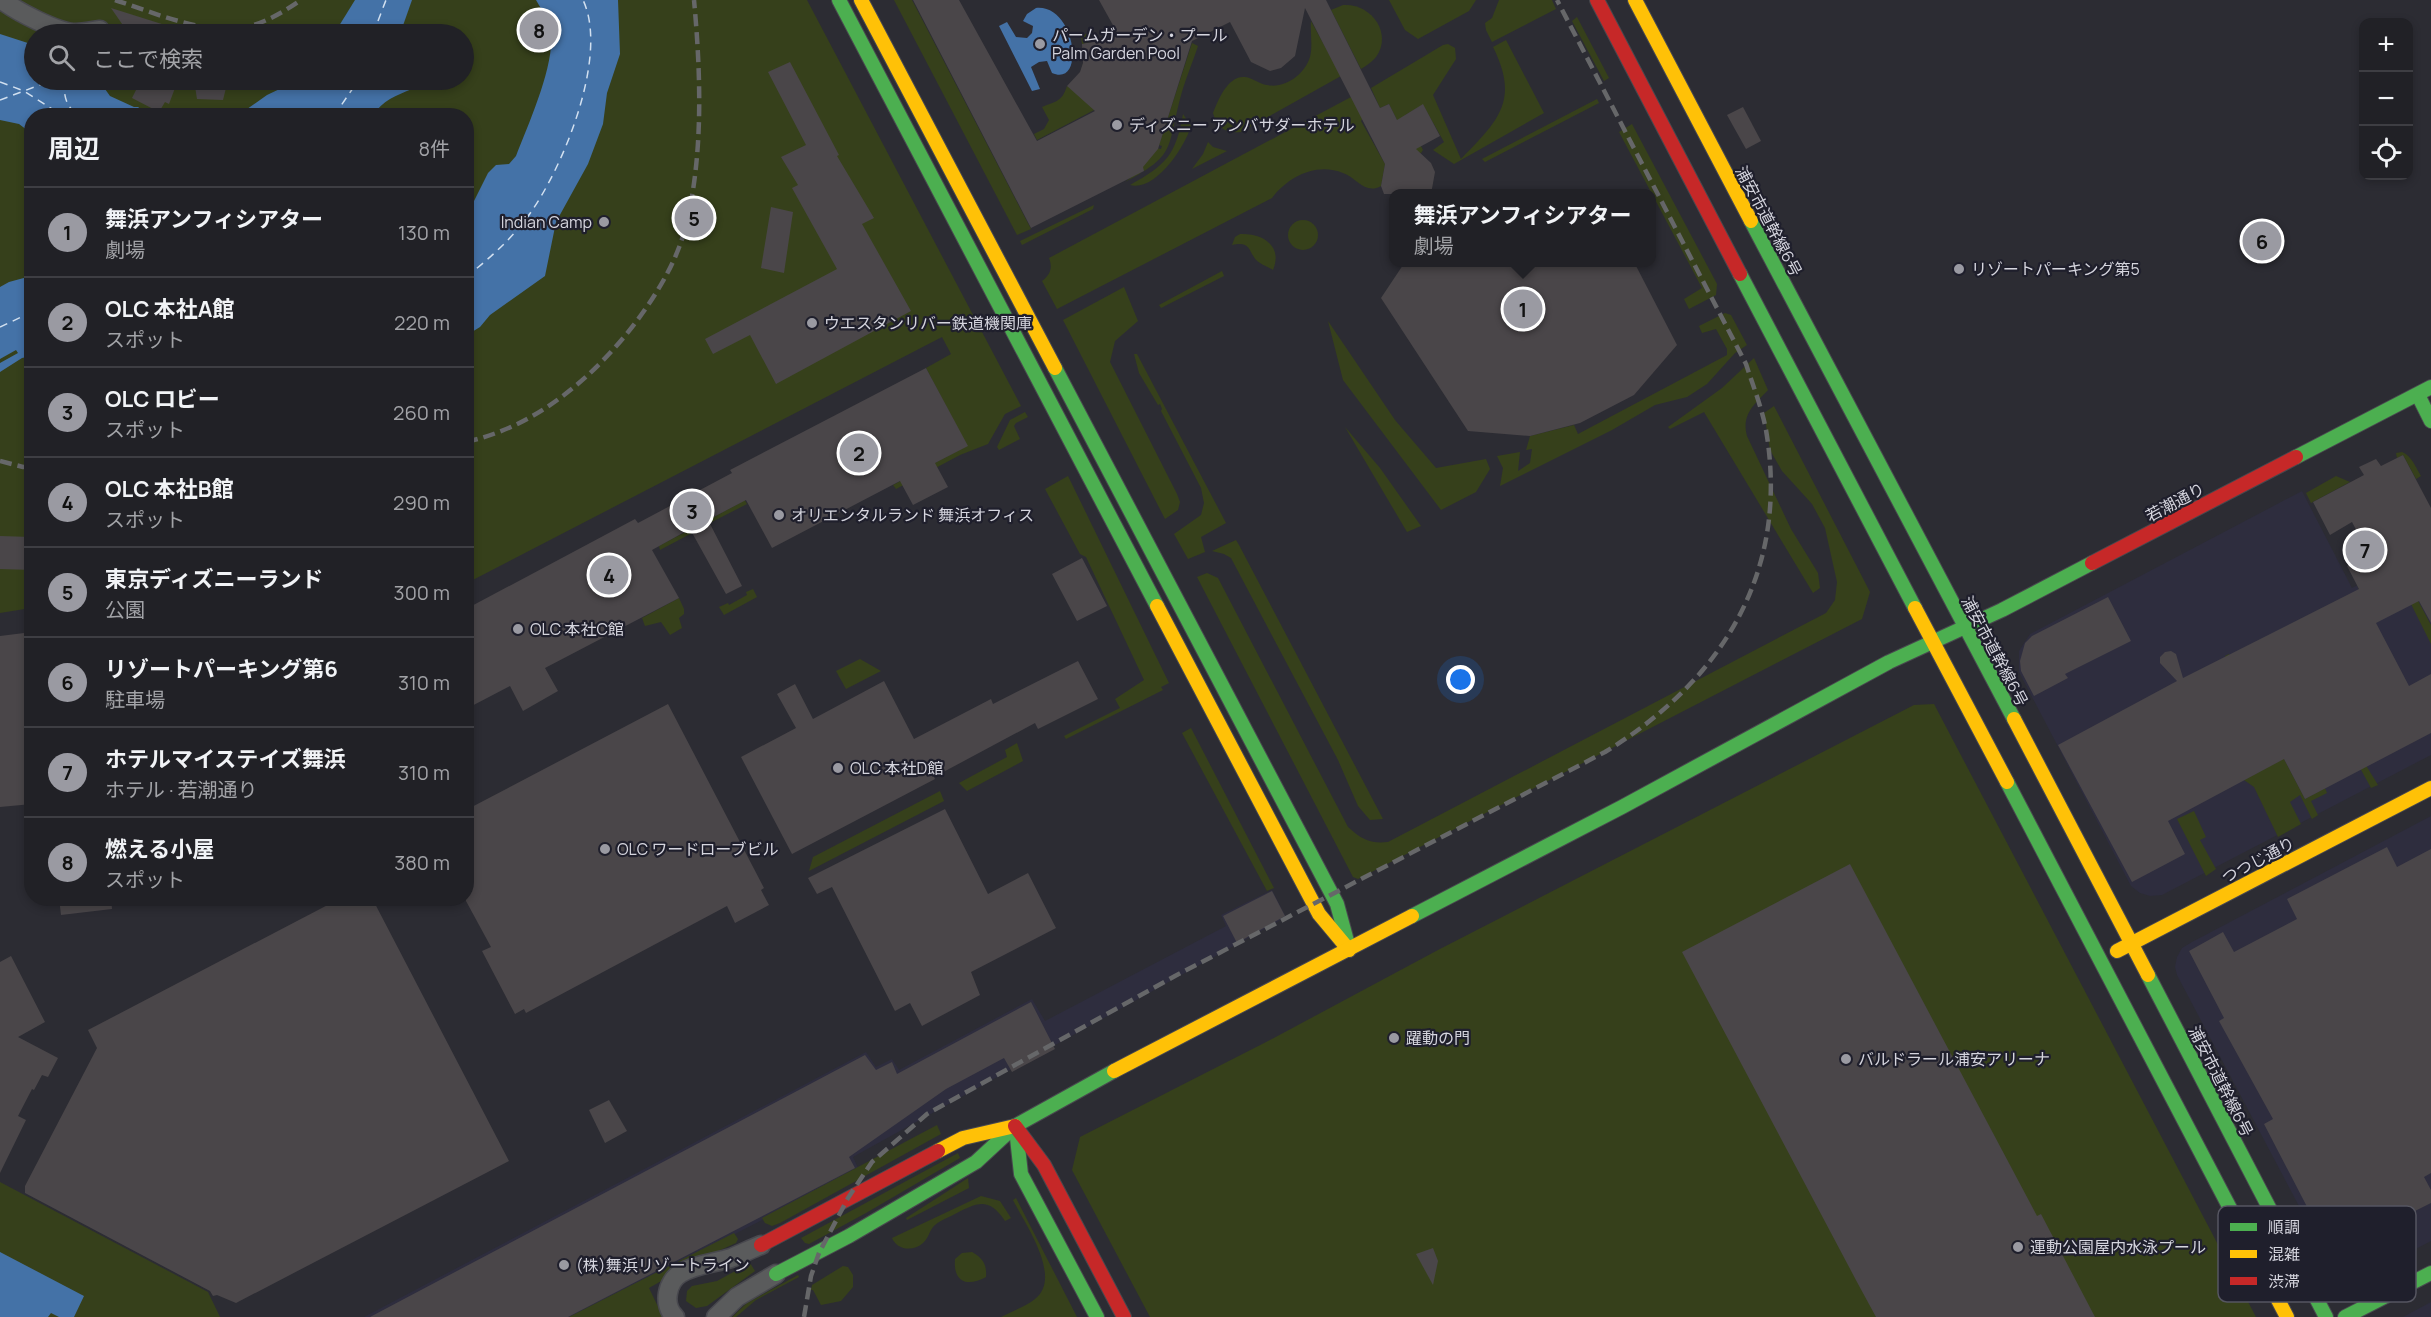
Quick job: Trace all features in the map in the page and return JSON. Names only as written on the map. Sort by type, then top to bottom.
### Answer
[{"type":"street","points":[[2,0],[48,24]]},
{"type":"street","points":[[839,0],[1319,914],[1349,950]]},
{"type":"street","points":[[861,0],[1337,904],[1349,950]]},
{"type":"street","points":[[1597,0],[2229,1206]]},
{"type":"street","name":"浦安市道幹線6号","points":[[1635,0],[2268,1206]]},
{"type":"street","name":"若潮通り","points":[[1015,1126],[1068,1095],[1349,950],[1932,641],[2002,610],[2431,387]]},
{"type":"street","points":[[2418,395],[2431,421]]},
{"type":"street","name":"つつじ通り","points":[[2099,960],[2431,788]]},
{"type":"street","points":[[675,1317],[668,1307],[667,1300],[673,1281],[681,1273],[732,1258],[761,1245],[963,1138],[1015,1126]]},
{"type":"street","points":[[716,1317],[736,1297],[849,1236],[976,1162],[1015,1126]]},
{"type":"street","points":[[1015,1126],[1021,1174],[1097,1317]]},
{"type":"street","points":[[1015,1126],[1044,1164],[1124,1317]]},
{"type":"street","points":[[2416,1281],[2431,1273]]},
{"type":"street","points":[[2279,1302],[2287,1317]]},
{"type":"street","name":"浦安市道幹線6号","points":[[2318,1302],[2326,1317]]},
{"type":"street","points":[[2345,1317],[2374,1302]]},
{"type":"shaded area","points":[[2302,491],[2352,588],[2431,546],[2431,755],[2162,895],[2150,896],[2140,893],[2131,886],[2019,672],[2019,651],[2030,634]]},
{"type":"shaded area","points":[[2431,816],[2431,1241],[2416,1249],[2416,1206],[2299,1206],[2177,975],[2175,967],[2177,957],[2182,948]]},
{"type":"shaded area","points":[[1272,890],[1286,917],[853,1157],[859,1170],[574,1317],[364,1317],[866,1052],[876,1067],[892,1059],[899,1070],[1032,999],[1045,1021],[1226,926],[1221,915]]},
{"type":"shaded area","points":[[2431,1302],[2431,1317],[2403,1317]]},
{"type":"green space","points":[[0,0],[807,0],[1021,406],[1005,414],[988,444],[960,455],[896,489],[893,485],[967,446],[926,368],[951,354],[942,337],[474,579],[474,108],[24,108],[24,609],[0,613]]},
{"type":"green space","points":[[894,0],[912,0],[1031,229],[1017,235]]},
{"type":"green space","points":[[1389,0],[1476,0],[1469,11],[1418,39],[1405,30]]},
{"type":"green space","points":[[1499,0],[1552,0],[1556,9],[1492,42],[1485,23],[1492,18]]},
{"type":"green space","points":[[1343,5],[1362,9],[1370,14],[1380,29],[1381,48],[1376,57],[1361,69],[1331,10]]},
{"type":"green space","points":[[1577,17],[1609,78],[1604,81],[1572,21]]},
{"type":"green space","points":[[1311,21],[1341,76],[1241,132],[1226,131],[1217,122],[1213,113],[1224,89],[1239,77],[1274,86],[1293,79],[1304,69],[1310,57]]},
{"type":"green space","points":[[1089,32],[1093,38],[1100,41],[1109,40],[1113,33],[1117,38],[1096,109],[1037,140],[1034,134],[1044,129],[1049,120],[1042,107],[1061,98],[1067,86],[1075,92],[1089,43],[1082,44],[1081,37]]},
{"type":"green space","points":[[1506,40],[1544,113],[1454,164],[1433,150],[1444,142],[1423,105],[1405,115],[1423,150],[1421,153],[1412,150],[1389,104],[1380,108],[1371,88],[1443,45],[1448,44],[1455,48],[1456,59],[1433,95],[1461,159],[1495,121],[1501,109],[1505,82],[1493,47]]},
{"type":"green space","points":[[1192,43],[1198,46],[1182,92],[1170,140],[1167,149],[1153,165],[1144,171],[1142,167],[1156,148],[1161,149],[1162,146],[1159,145]]},
{"type":"green space","points":[[1351,97],[1363,118],[1361,121],[1385,164],[1381,186],[1366,187],[1348,175],[1333,170],[1323,169],[1303,174],[1286,184],[1272,198],[1057,309],[1042,281],[1050,271],[1049,258]]},
{"type":"green space","points":[[1597,99],[1599,103],[1485,162],[1482,159]]},
{"type":"green space","points":[[1183,114],[1191,126],[1176,156],[1159,175],[1149,182],[1130,185],[1161,165],[1173,149]]},
{"type":"green space","points":[[1632,124],[1717,284],[1716,295],[1689,309],[1684,299],[1702,288],[1656,202],[1656,189],[1649,189],[1619,132]]},
{"type":"green space","points":[[1208,142],[1213,147],[1227,151],[1192,169],[1203,154]]},
{"type":"green space","points":[[1139,171],[1141,173],[1125,182]]},
{"type":"green space","points":[[1094,205],[1093,209],[1022,245],[1020,241]]},
{"type":"green space","points":[[1303,220],[1309,221],[1317,229],[1317,241],[1309,249],[1303,250],[1297,249],[1289,241],[1288,235],[1289,229],[1297,221]]},
{"type":"green space","points":[[1240,234],[1256,236],[1269,243],[1275,254],[1273,270],[1256,260],[1247,246],[1232,245],[1235,237]]},
{"type":"green space","points":[[1222,271],[1224,276],[1161,308],[1159,305]]},
{"type":"green space","points":[[1124,287],[1138,321],[1115,341],[1110,362],[1180,502],[1178,510],[1165,519],[1063,320]]},
{"type":"green space","points":[[1725,313],[1731,315],[1747,345],[1735,353],[1707,384],[1687,397],[1655,405],[1612,430],[1500,486],[1503,468],[1497,456],[1520,452],[1518,471],[1530,463],[1532,449],[1526,450],[1530,436],[1574,425],[1578,434],[1727,355],[1727,349],[1716,329],[1702,333],[1699,326]]},
{"type":"green space","points":[[1328,321],[1395,420],[1436,468],[1486,459],[1490,469],[1476,492],[1441,510],[1343,380]]},
{"type":"green space","points":[[1134,354],[1137,354],[1226,523],[1201,537],[1205,552],[1188,559],[1174,534],[1201,515],[1204,503],[1201,488],[1161,411],[1160,404],[1158,405],[1139,373]]},
{"type":"green space","points":[[1754,358],[1768,390],[1750,410],[1746,422],[1747,436],[1791,529],[1818,573],[1820,588],[1813,593],[1704,412],[1670,429],[1668,427],[1722,388]]},
{"type":"green space","points":[[1774,406],[1870,592],[1862,619],[1358,879],[1353,877],[1197,577],[1207,573],[1218,578],[1348,827],[1366,840],[1388,842],[1826,613],[1835,600],[1837,582],[1825,528],[1812,504],[1782,471],[1770,450],[1764,413]]},
{"type":"green space","points":[[1025,412],[1028,417],[1014,426],[1020,439],[999,450],[997,447],[1010,420]]},
{"type":"green space","points":[[1345,427],[1380,468],[1421,526],[1407,532]]},
{"type":"green space","points":[[2402,452],[2411,459],[2421,476],[2416,479],[2403,455],[2397,458],[2396,453]]},
{"type":"green space","points":[[1068,476],[1169,683],[1161,687],[1163,690],[1066,739],[1064,736],[1120,708],[1115,699],[1144,680],[1086,557],[1080,554],[1045,489]]},
{"type":"green space","points":[[2336,476],[2350,482],[2311,503],[2306,493]]},
{"type":"green space","points":[[743,497],[747,504],[710,523],[708,520],[740,503]]},
{"type":"green space","points":[[691,529],[692,533],[660,550],[659,546]]},
{"type":"green space","points":[[1236,540],[1383,819],[1370,820],[1358,806],[1338,760],[1231,558],[1212,551]]},
{"type":"green space","points":[[2398,563],[2431,625],[2431,644],[2394,570],[2359,589],[2357,585]]},
{"type":"green space","points":[[753,589],[757,597],[724,615],[719,607],[728,603],[729,605]]},
{"type":"green space","points":[[679,598],[684,609],[684,614],[679,618],[682,628],[670,635],[661,622],[645,626],[642,618]]},
{"type":"green space","points":[[2229,654],[2305,799],[2325,788],[2327,793],[2311,801],[2318,815],[2312,819],[2300,795],[2290,802],[2301,824],[2278,837],[2254,787],[2244,780],[2281,760],[2225,656]]},
{"type":"green space","points":[[2300,658],[2378,785],[2371,788]]},
{"type":"green space","points":[[860,659],[881,671],[846,689],[836,671]]},
{"type":"green space","points":[[1934,704],[2218,1245],[2218,1302],[2248,1302],[2256,1317],[1150,1317],[1072,1170],[1080,1137],[1914,705]]},
{"type":"green space","points":[[1191,728],[1274,888],[1267,891],[1182,733]]},
{"type":"green space","points":[[1017,743],[1023,761],[967,791],[959,783],[1007,757],[1005,750]]},
{"type":"green space","points":[[940,791],[944,801],[809,871],[813,857]]},
{"type":"green space","points":[[2194,811],[2206,837],[2200,840],[2216,869],[2206,876],[2177,819]]},
{"type":"green space","points":[[937,1125],[941,1134],[780,1223],[772,1226],[765,1223],[762,1218]]},
{"type":"green space","points":[[958,1153],[960,1158],[809,1244],[801,1238]]},
{"type":"green space","points":[[968,1178],[969,1188],[907,1220],[906,1218]]},
{"type":"green space","points":[[0,1182],[208,1292],[220,1317],[0,1317]]},
{"type":"green space","points":[[981,1196],[1000,1201],[1011,1218],[1005,1221],[993,1208],[982,1204],[976,1205],[937,1223],[925,1241],[915,1248],[901,1247],[892,1238]]},
{"type":"green space","points":[[1016,1198],[1077,1317],[1001,1317],[1035,1299],[1043,1289],[1045,1278],[1044,1264],[1039,1250],[1013,1200]]},
{"type":"green space","points":[[734,1233],[738,1239],[736,1243],[675,1265],[663,1280],[649,1288],[663,1317],[569,1317]]},
{"type":"green space","points":[[972,1252],[984,1262],[986,1277],[973,1282],[963,1281],[956,1273],[955,1259],[962,1253]]},
{"type":"green space","points":[[750,1263],[755,1271],[707,1306],[696,1308],[686,1301],[687,1291],[692,1286],[717,1281]]},
{"type":"green space","points":[[843,1266],[848,1267],[853,1275],[853,1287],[841,1301],[821,1305],[811,1290],[812,1285]]},
{"type":"green space","points":[[798,1275],[799,1277],[756,1300],[736,1317],[732,1317],[747,1303]]},
{"type":"water","points":[[355,0],[412,0],[404,24],[340,24]]},
{"type":"water","points":[[536,0],[618,0],[620,54],[607,93],[603,124],[588,164],[556,222],[545,276],[490,315],[474,331],[474,201],[488,173],[496,165],[509,164],[516,156],[539,96],[548,63],[551,35]]},
{"type":"water","name":"パームガーデン・プール Palm Garden Pool","points":[[1036,8],[1050,10],[1060,19],[1068,31],[1072,45],[1072,58],[1069,69],[1063,74],[1052,73],[1047,61],[1039,62],[1031,67],[1040,89],[1032,91],[999,26],[1007,22],[1016,37],[1027,38],[1032,33],[1033,26],[1023,21],[1027,14]]},
{"type":"water","points":[[0,34],[24,42],[24,90],[106,90],[110,96],[139,108],[24,108],[24,128],[19,124],[0,120]]},
{"type":"water","points":[[278,90],[410,90],[395,96],[379,108],[249,108]]},
{"type":"water","points":[[24,278],[24,358],[0,372],[0,363],[18,353],[16,350],[0,359],[0,287]]},
{"type":"water","points":[[0,1252],[84,1296],[74,1317],[59,1317],[51,1313],[48,1317],[0,1317]]},
{"type":"building","name":"ディズニー アンバサダーホテル","points":[[913,0],[959,0],[1037,141],[1095,111],[1067,86],[1080,72],[1083,63],[1082,44],[1119,36],[1099,0],[1326,0],[1380,108],[1389,104],[1397,120],[1423,104],[1440,136],[1416,149],[1431,163],[1435,172],[1432,189],[1389,189],[1389,194],[1384,194],[1381,186],[1385,164],[1305,8],[1295,56],[1281,68],[1270,71],[1251,62],[1230,22],[1192,41],[1158,149],[1143,167],[1144,171],[1031,228]]},
{"type":"building","points":[[111,8],[162,24],[122,24]]},
{"type":"building","points":[[790,62],[839,155],[837,156],[874,218],[862,224],[911,311],[776,384],[750,335],[713,354],[705,339],[837,269],[792,188],[798,185],[781,157],[806,145],[768,72]]},
{"type":"building","points":[[136,90],[174,90],[169,104],[165,102],[161,108],[151,108],[132,98]]},
{"type":"building","points":[[196,90],[226,90],[223,100],[197,99]]},
{"type":"building","points":[[1743,107],[1761,141],[1746,149],[1727,115]]},
{"type":"building","points":[[771,207],[793,212],[784,273],[761,268]]},
{"type":"building","points":[[1402,267],[1637,267],[1677,345],[1634,395],[1580,423],[1530,436],[1468,431],[1381,298]]},
{"type":"building","points":[[926,368],[968,446],[935,463],[948,487],[913,505],[900,481],[772,548],[746,500],[708,520],[742,586],[726,594],[690,529],[652,550],[679,598],[545,668],[558,691],[523,711],[510,686],[474,705],[474,605],[635,519],[638,523],[732,473],[730,470]]},
{"type":"building","points":[[2403,455],[2431,508],[2431,623],[2419,601],[2376,623],[2409,686],[2431,674],[2431,733],[2305,799],[2284,759],[2168,821],[2185,854],[2132,882],[2058,745],[2177,681],[2160,663],[2160,657],[2165,652],[2171,651],[2176,654],[2183,678],[2359,589],[2347,566],[2369,554],[2352,522],[2330,535],[2313,502],[2364,475],[2359,467],[2376,459],[2381,466]]},
{"type":"building","points":[[0,536],[24,537],[24,570],[0,569]]},
{"type":"building","points":[[1082,558],[1107,606],[1077,621],[1052,574]]},
{"type":"building","points":[[2108,597],[2131,641],[2065,674],[2068,678],[2034,696],[2021,671],[2020,661],[2025,643],[2032,636]]},
{"type":"building","points":[[24,633],[24,805],[0,807],[0,636]]},
{"type":"building","name":"OLC 本社D館","points":[[1078,661],[1098,699],[1038,729],[1035,723],[934,777],[935,779],[792,854],[741,757],[796,728],[777,694],[795,684],[813,719],[884,681],[914,739],[991,699],[993,704]]},
{"type":"building","name":"OLC ワードローブビル","points":[[668,704],[764,888],[761,890],[769,905],[735,923],[727,906],[526,1013],[524,1009],[515,1014],[482,951],[491,947],[469,906],[474,906],[474,806]]},
{"type":"building","points":[[945,809],[988,894],[1028,873],[1056,928],[971,972],[980,995],[922,1026],[910,1003],[895,1011],[832,887],[817,894],[808,878]]},
{"type":"building","points":[[2387,847],[2397,867],[2431,849],[2431,1173],[2424,1177],[2431,1190],[2431,1203],[2416,1210],[2416,1206],[2307,1206],[2264,1124],[2273,1119],[2219,1021],[2224,1018],[2189,951],[2223,932],[2234,952],[2297,919],[2287,899]]},
{"type":"building","name":"バルドラール浦安アリーナ","points":[[1850,864],[2037,1216],[2041,1214],[2095,1317],[1876,1317],[1857,1282],[1682,952]]},
{"type":"building","points":[[1272,891],[1285,916],[1237,943],[1223,916]]},
{"type":"building","points":[[60,906],[112,906],[112,909],[61,915]]},
{"type":"building","points":[[326,906],[376,906],[509,1161],[236,1303],[217,1295],[213,1296],[210,1291],[25,1193],[25,1186],[97,1048],[88,1030]]},
{"type":"building","points":[[11,956],[45,1022],[18,1037],[58,1058],[48,1077],[42,1075],[34,1090],[32,1089],[18,1116],[26,1120],[0,1173],[0,962]]},
{"type":"building","points":[[1031,1002],[1055,1049],[1012,1072],[1004,1058],[946,1089],[849,1157],[855,1168],[568,1317],[370,1317],[865,1055],[876,1070],[892,1062],[897,1074]]},
{"type":"building","points":[[609,1100],[627,1131],[605,1143],[589,1110]]},
{"type":"building","points":[[1433,1248],[1438,1261],[1433,1285],[1416,1254]]},
{"type":"ferry route","points":[[377,24],[386,0]]},
{"type":"ferry route","points":[[474,270],[501,247],[531,212],[544,192],[569,139],[587,79],[590,50],[590,23],[583,0]]},
{"type":"ferry route","points":[[0,82],[24,91],[51,108]]},
{"type":"ferry route","points":[[0,100],[26,90]]},
{"type":"ferry route","points":[[64,90],[71,108]]},
{"type":"ferry route","points":[[339,108],[352,90]]},
{"type":"ferry route","points":[[0,327],[24,316]]},
{"type":"railway","points":[[115,0],[193,24]]},
{"type":"railway","points":[[256,24],[301,0]]},
{"type":"railway","points":[[474,440],[532,416],[561,397],[589,374],[631,328],[667,273],[683,236],[690,208],[698,149],[699,89],[694,0]]},
{"type":"railway","points":[[1557,0],[1655,189]]},
{"type":"railway","points":[[804,1317],[811,1276],[819,1253],[848,1198],[872,1162],[927,1114],[1175,976],[1605,752],[1647,723],[1683,691],[1714,656],[1739,617],[1757,575],[1768,530],[1771,481],[1766,430],[1746,364],[1656,191]]},
{"type":"railway","points":[[0,461],[24,467]]},
{"type":"traffic: fast","points":[[839,0],[1157,606]]},
{"type":"traffic: fast","points":[[1751,221],[2014,719]]},
{"type":"traffic: fast","points":[[1740,274],[1915,608]]},
{"type":"traffic: fast","points":[[1055,368],[1337,904],[1347,941]]},
{"type":"traffic: fast","points":[[2296,457],[2431,387]]},
{"type":"traffic: fast","points":[[2418,395],[2431,421]]},
{"type":"traffic: fast","points":[[1412,916],[1622,807],[1889,662],[2002,610],[2092,563]]},
{"type":"traffic: fast","points":[[2007,782],[2229,1206]]},
{"type":"traffic: fast","points":[[2148,975],[2268,1206]]},
{"type":"traffic: fast","points":[[776,1274],[849,1236],[976,1162],[1015,1126],[1114,1071]]},
{"type":"traffic: fast","points":[[1016,1129],[1021,1174],[1097,1317]]},
{"type":"traffic: fast","points":[[2416,1281],[2431,1273]]},
{"type":"traffic: fast","points":[[2318,1302],[2326,1317]]},
{"type":"traffic: fast","points":[[2345,1317],[2374,1302]]},
{"type":"traffic: slow","points":[[861,0],[1055,368]]},
{"type":"traffic: slow","points":[[1635,0],[1751,221]]},
{"type":"traffic: slow","points":[[1157,606],[1319,914],[1349,950]]},
{"type":"traffic: slow","points":[[1915,608],[2007,782]]},
{"type":"traffic: slow","points":[[2014,719],[2148,975]]},
{"type":"traffic: slow","points":[[2117,951],[2431,788]]},
{"type":"traffic: slow","points":[[1114,1071],[1412,916]]},
{"type":"traffic: slow","points":[[938,1151],[963,1138],[1015,1126]]},
{"type":"traffic: slow","points":[[2279,1302],[2287,1317]]},
{"type":"traffic: jam","points":[[1597,0],[1740,274]]},
{"type":"traffic: jam","points":[[2092,563],[2296,457]]},
{"type":"traffic: jam","points":[[1015,1126],[1044,1165],[1124,1317]]},
{"type":"traffic: jam","points":[[761,1245],[938,1151]]},
{"type":"place","name":"燃える小屋","points":[[539,30]]},
{"type":"place","name":"パームガーデン・プール Palm Garden Pool","points":[[1040,44]]},
{"type":"place","name":"ディズニー アンバサダーホテル","points":[[1117,125]]},
{"type":"place","name":"東京ディズニーランド","points":[[694,218]]},
{"type":"place","name":"Indian Camp","points":[[604,222]]},
{"type":"place","name":"リゾートパーキング第6","points":[[2262,241]]},
{"type":"place","name":"リゾートパーキング第5","points":[[1959,269]]},
{"type":"place","name":"舞浜アンフィシアター","points":[[1523,309]]},
{"type":"place","name":"ウエスタンリバー鉄道機関庫","points":[[812,323]]},
{"type":"place","name":"OLC 本社A館","points":[[859,453]]},
{"type":"place","name":"OLC ロビー","points":[[692,511]]},
{"type":"place","name":"オリエンタルランド 舞浜オフィス","points":[[779,515]]},
{"type":"place","name":"ホテルマイステイズ舞浜","points":[[2365,550]]},
{"type":"place","name":"OLC 本社B館","points":[[609,575]]},
{"type":"place","name":"OLC 本社C館","points":[[518,629]]},
{"type":"place","name":"OLC 本社D館","points":[[838,768]]},
{"type":"place","name":"OLC ワードローブビル","points":[[605,849]]},
{"type":"place","name":"躍動の門","points":[[1394,1038]]},
{"type":"place","name":"バルドラール浦安アリーナ","points":[[1846,1059]]},
{"type":"place","name":"運動公園屋内水泳プール","points":[[2018,1247]]},
{"type":"place","name":"(株)舞浜リゾートライン","points":[[564,1265]]}]
